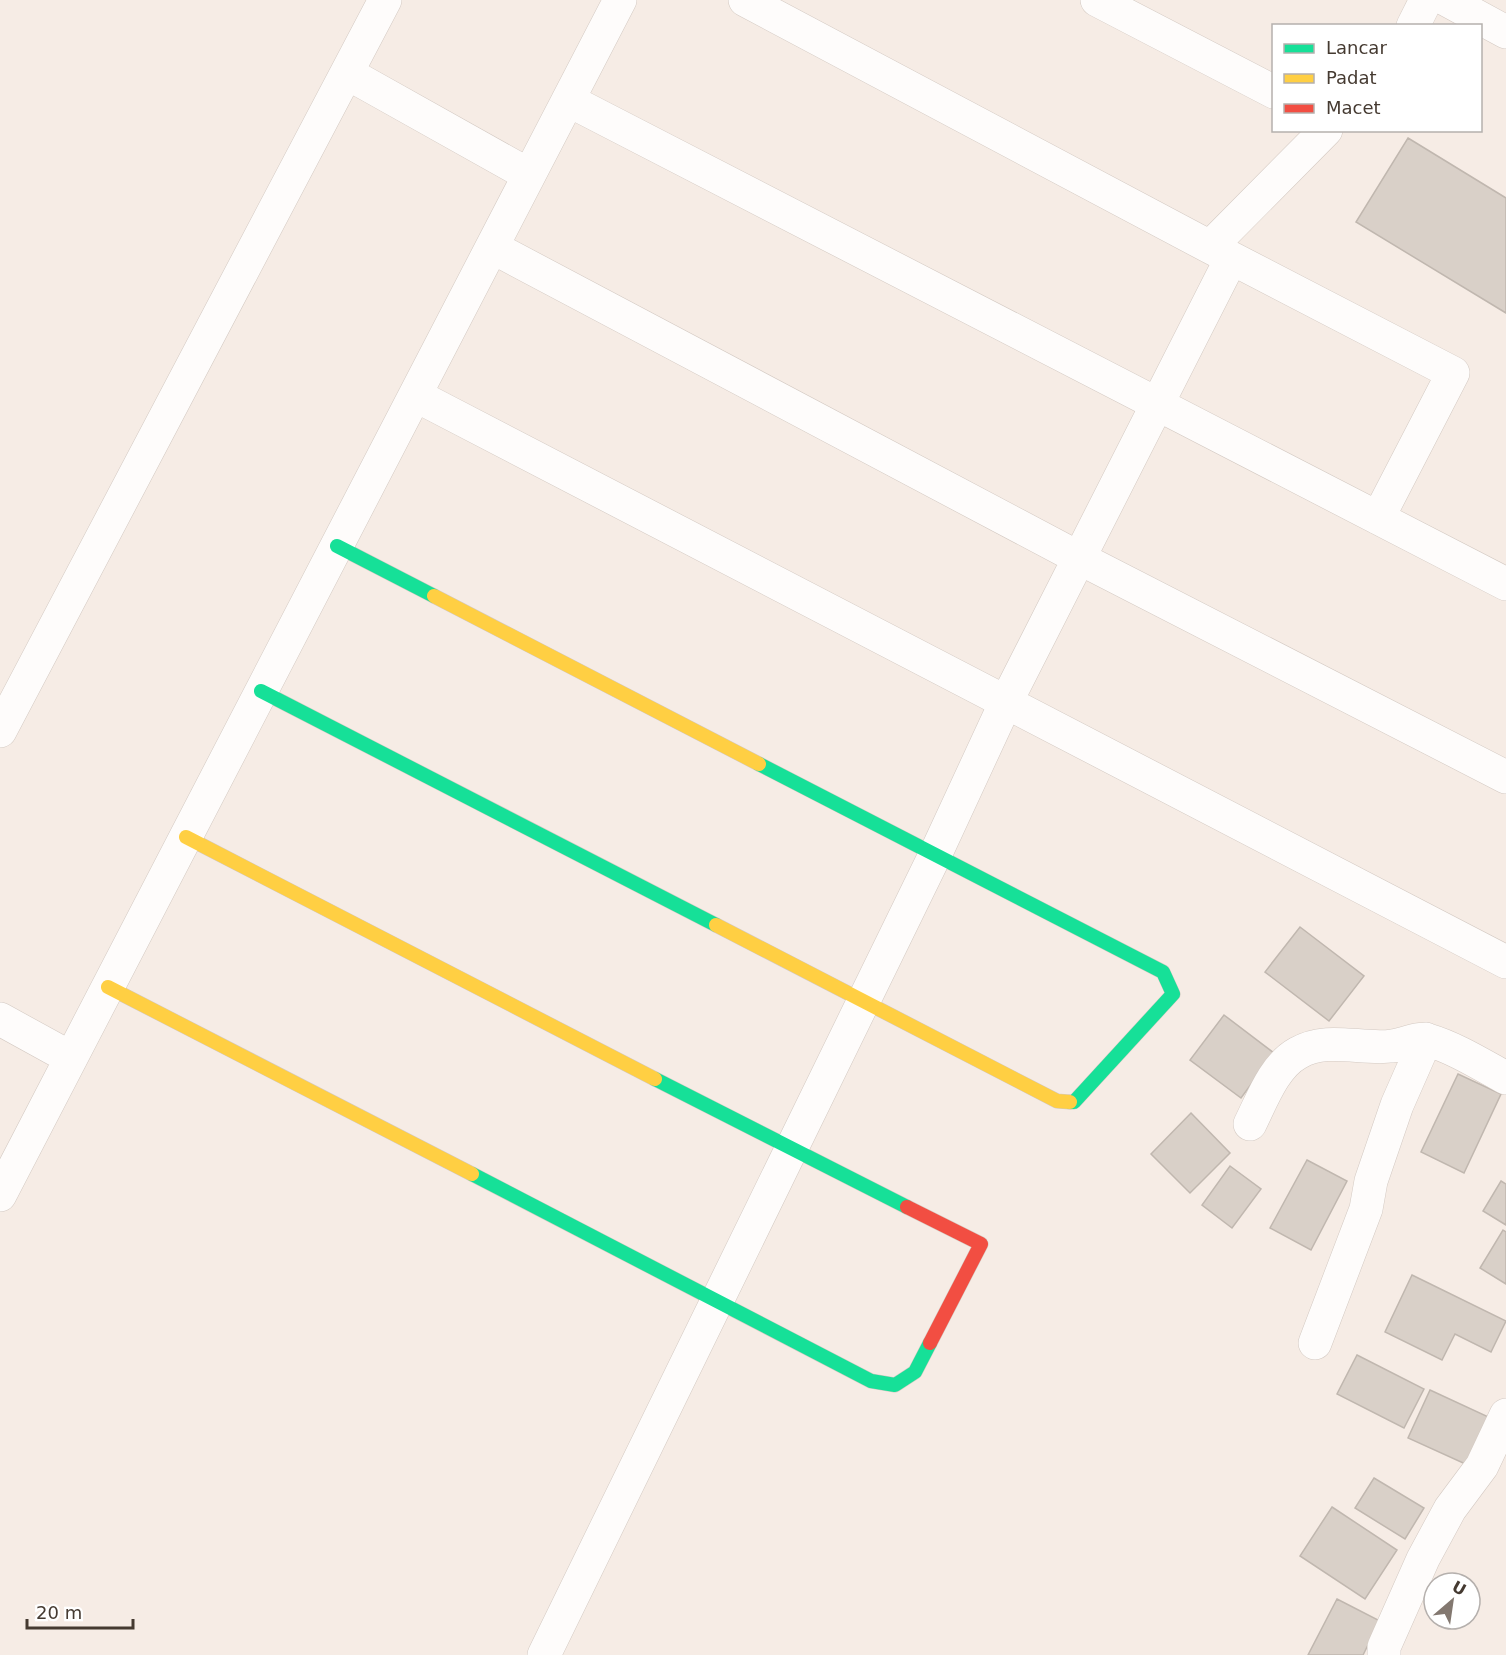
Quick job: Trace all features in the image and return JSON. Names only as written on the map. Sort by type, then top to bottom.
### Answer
[{"type":"street","points":[[0,731],[385,0]]},
{"type":"street","points":[[0,1195],[620,0]]},
{"type":"street","points":[[746,0],[1220,253],[1453,373],[1378,518]]},
{"type":"street","points":[[1097,0],[1272,91]]},
{"type":"street","points":[[1414,24],[1426,0]]},
{"type":"street","points":[[1447,0],[1506,32]]},
{"type":"street","points":[[347,73],[530,175]]},
{"type":"street","points":[[568,100],[1506,584]]},
{"type":"street","points":[[544,1655],[936,853],[1005,704],[1156,403],[1220,253],[1324,132]]},
{"type":"street","points":[[492,247],[1079,558],[1506,777]]},
{"type":"street","points":[[415,395],[1005,704],[1506,962]]},
{"type":"street","points":[[261,691],[1057,1101],[1074,1102],[1173,994],[1163,972],[337,546]]},
{"type":"street","points":[[108,987],[717,1299],[871,1381],[895,1385],[915,1372],[981,1244],[792,1150],[186,837]]},
{"type":"street","points":[[0,1019],[71,1058]]},
{"type":"street","points":[[1315,1343],[1366,1209],[1371,1181],[1396,1105],[1426,1039]]},
{"type":"street","points":[[1250,1124],[1273,1079],[1286,1062],[1298,1053],[1319,1045],[1335,1044],[1360,1048],[1393,1046],[1426,1039],[1506,1078]]},
{"type":"street","points":[[1384,1655],[1384,1647],[1423,1559],[1450,1509],[1494,1472],[1506,1415]]},
{"type":"building","points":[[1408,138],[1506,198],[1506,313],[1356,222]]},
{"type":"building","points":[[1300,927],[1364,976],[1329,1021],[1265,972]]},
{"type":"building","points":[[1224,1015],[1274,1053],[1241,1098],[1190,1060]]},
{"type":"building","points":[[1458,1074],[1501,1094],[1464,1173],[1421,1152]]},
{"type":"building","points":[[1191,1113],[1230,1153],[1190,1193],[1151,1154]]},
{"type":"building","points":[[1307,1160],[1347,1181],[1311,1250],[1270,1228]]},
{"type":"building","points":[[1230,1166],[1261,1189],[1232,1228],[1202,1205]]},
{"type":"building","points":[[1501,1181],[1506,1184],[1506,1225],[1483,1211]]},
{"type":"building","points":[[1503,1230],[1506,1232],[1506,1284],[1480,1268]]},
{"type":"building","points":[[1412,1275],[1506,1321],[1491,1352],[1455,1334],[1442,1360],[1385,1332]]},
{"type":"building","points":[[1357,1355],[1424,1389],[1404,1428],[1337,1394]]},
{"type":"building","points":[[1430,1390],[1495,1420],[1472,1467],[1408,1438]]},
{"type":"building","points":[[1374,1478],[1424,1508],[1405,1539],[1355,1508]]},
{"type":"building","points":[[1332,1507],[1397,1550],[1365,1599],[1300,1556]]},
{"type":"building","points":[[1337,1599],[1380,1621],[1363,1655],[1308,1655]]},
{"type":"traffic: fast","points":[[337,546],[434,596]]},
{"type":"traffic: fast","points":[[261,691],[716,925]]},
{"type":"traffic: fast","points":[[759,764],[1163,972],[1173,994],[1074,1102],[1070,1102]]},
{"type":"traffic: fast","points":[[655,1079],[907,1207]]},
{"type":"traffic: fast","points":[[472,1174],[871,1381],[895,1385],[915,1372],[930,1343]]},
{"type":"traffic: slow","points":[[434,596],[759,764]]},
{"type":"traffic: slow","points":[[186,837],[655,1079]]},
{"type":"traffic: slow","points":[[716,925],[1057,1101],[1070,1102]]},
{"type":"traffic: slow","points":[[108,987],[472,1174]]},
{"type":"traffic: jam","points":[[907,1207],[981,1244],[930,1343]]}]
